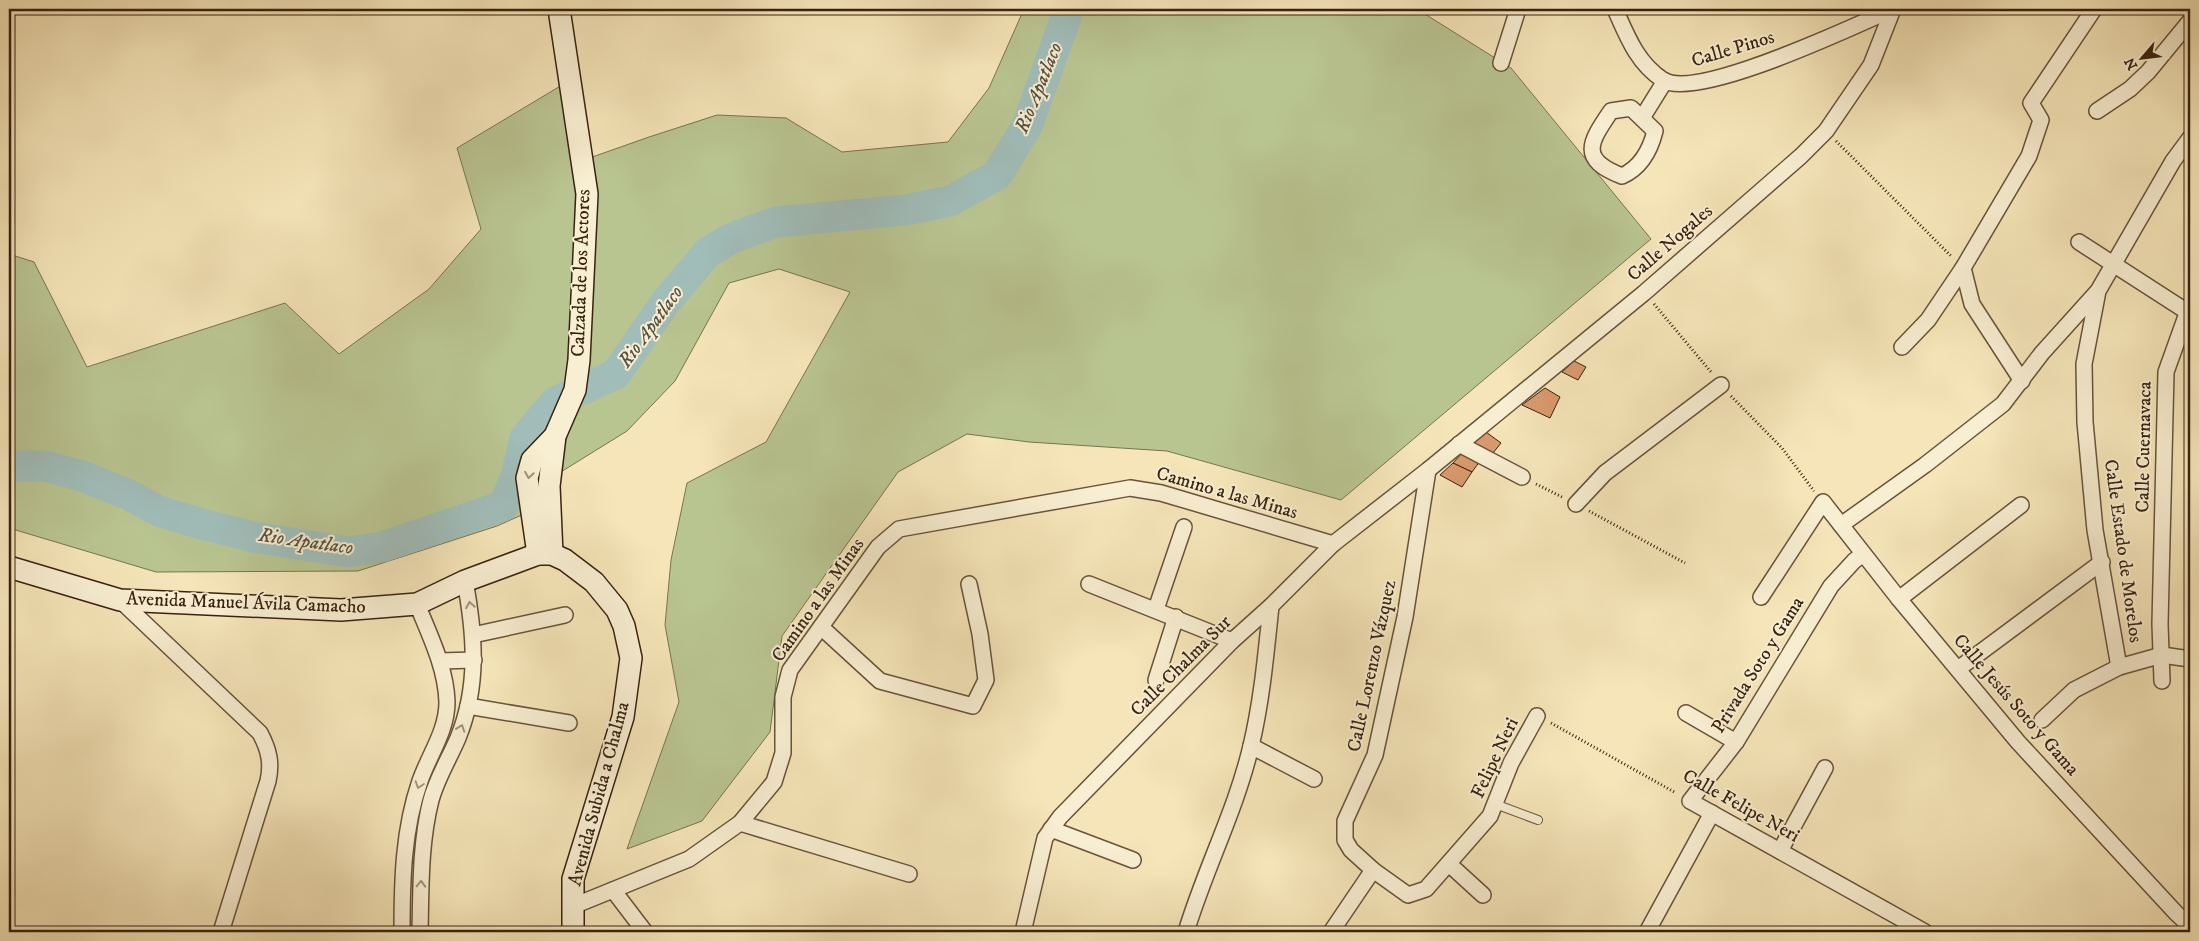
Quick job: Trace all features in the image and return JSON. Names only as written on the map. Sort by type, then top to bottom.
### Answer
[{"type":"main road","name":"Calzada de los Actores","points":[[545,554],[527,478],[532,460],[555,436],[575,390],[579,360],[587,194],[559,9]]},
{"type":"main road","name":"Avenida Manuel Ávila Camacho","points":[[9,567],[120,600],[341,610],[418,604],[465,581],[545,554]]},
{"type":"main road","name":"Avenida Subida a Chalma","points":[[545,554],[565,560],[579,570],[608,597],[624,626],[631,658],[622,717],[573,879],[571,907],[573,932]]},
{"type":"street","points":[[1501,63],[1518,9]]},
{"type":"street","points":[[1615,9],[1636,55],[1665,81],[1642,118]]},
{"type":"street","name":"Calle Pinos","points":[[1665,81],[1695,84],[1759,64],[1893,9]]},
{"type":"street","name":"Calle Nogales","points":[[1428,470],[1644,292],[1801,156],[1826,131],[1871,64],[1893,9]]},
{"type":"street","points":[[1902,347],[1928,320],[1963,268],[2029,156],[2040,120],[2031,103],[2094,9]]},
{"type":"street","points":[[2097,111],[2130,89],[2148,72],[2190,21]]},
{"type":"street","points":[[1631,108],[1642,118],[1655,131],[1652,144],[1635,170],[1622,176],[1601,168],[1592,152],[1593,138],[1611,111],[1631,108]]},
{"type":"street","name":"Calle Estado de Morelos","points":[[2119,667],[2095,530],[2083,394],[2084,364],[2098,291],[2173,161],[2190,138]]},
{"type":"street","points":[[2079,242],[2113,265],[2188,308]]},
{"type":"street","points":[[1963,268],[1972,304],[2022,380]]},
{"type":"street","points":[[1841,525],[1925,465],[2003,404],[2042,353],[2098,291]]},
{"type":"street","name":"Calle Cuernavaca","points":[[2162,682],[2160,614],[2166,372],[2188,308]]},
{"type":"street","points":[[1576,504],[1605,474],[1721,385]]},
{"type":"street","points":[[1459,444],[1522,477]]},
{"type":"street","name":"Calle Chalma Sur","points":[[1023,932],[1045,838],[1060,817],[1232,641],[1271,606],[1333,544],[1428,470]]},
{"type":"street","name":"Calle Lorenzo Vázquez","points":[[1428,470],[1405,617],[1375,755],[1344,821],[1345,840],[1351,850],[1373,870],[1408,895],[1416,894],[1426,889],[1449,864]]},
{"type":"street","name":"Camino a las Minas","points":[[571,907],[689,859],[740,823],[774,782],[783,754],[783,697],[790,670],[878,547],[899,529],[1130,488],[1161,493],[1333,544]]},
{"type":"street","points":[[1761,597],[1823,502]]},
{"type":"street","name":"Calle Jesús Soto y Gama","points":[[1823,502],[1899,599],[2018,742],[2190,926]]},
{"type":"street","points":[[1899,599],[2021,505]]},
{"type":"street","points":[[1156,609],[1184,527]]},
{"type":"street","name":"Privada Soto y Gama","points":[[1690,801],[1736,742],[1831,586],[1863,554]]},
{"type":"street","points":[[1958,669],[2102,562]]},
{"type":"street","points":[[420,932],[421,878],[431,800],[440,774],[457,740],[468,706],[474,660],[473,635],[465,581]]},
{"type":"street","points":[[821,627],[880,681],[973,706],[986,680],[980,634],[969,584]]},
{"type":"street","points":[[1090,584],[1232,641]]},
{"type":"street","points":[[120,600],[260,733],[266,745],[271,769],[221,932]]},
{"type":"street","points":[[402,932],[402,880],[408,824],[420,780],[446,723],[446,688],[440,660],[418,604]]},
{"type":"street","points":[[1186,932],[1229,818],[1251,746],[1261,691],[1271,606]]},
{"type":"street","points":[[473,635],[565,615]]},
{"type":"street","points":[[1156,680],[1176,617]]},
{"type":"street","points":[[2042,720],[2074,690],[2119,667],[2162,655],[2190,659]]},
{"type":"street","points":[[440,660],[474,660]]},
{"type":"street","points":[[468,706],[569,723]]},
{"type":"street","points":[[1686,713],[1736,742]]},
{"type":"street","name":"Felipe Neri","points":[[1449,864],[1493,810],[1511,763],[1537,716]]},
{"type":"street","points":[[1251,746],[1314,779]]},
{"type":"street","points":[[1780,851],[1826,768]]},
{"type":"street","name":"Calle Felipe Neri","points":[[1690,801],[1925,932]]},
{"type":"street","points":[[1647,932],[1712,813]]},
{"type":"street","points":[[740,823],[909,874]]},
{"type":"street","points":[[1051,828],[1134,860]]},
{"type":"street","points":[[1449,864],[1483,895]]},
{"type":"street","points":[[1331,932],[1373,870]]},
{"type":"street","points":[[613,890],[645,932]]},
{"type":"lane","points":[[1493,810],[1538,820]]},
{"type":"path","points":[[1826,131],[1963,268]]},
{"type":"path","points":[[1644,292],[1721,385],[1767,435],[1782,448],[1823,502]]},
{"type":"path","points":[[1522,477],[1685,563]]},
{"type":"path","name":"Calle Felipe Neri","points":[[1537,716],[1690,801]]},
{"type":"green space","points":[[1024,9],[1417,9],[1511,68],[1651,239],[1341,500],[1167,451],[1029,442],[967,434],[898,472],[782,636],[770,732],[702,821],[627,849],[679,702],[665,625],[671,560],[687,483],[766,442],[850,292],[779,269],[729,283],[675,381],[627,431],[535,488],[533,510],[497,526],[358,571],[156,572],[9,528],[9,254],[34,262],[87,367],[285,303],[339,354],[429,289],[481,229],[457,148],[567,82],[581,161],[717,115],[786,118],[842,152],[948,142],[989,88]]},
{"type":"building","points":[[1574,361],[1586,367],[1578,380],[1562,372]]},
{"type":"building","points":[[1545,388],[1560,397],[1550,418],[1522,405]]},
{"type":"building","points":[[1486,432],[1501,443],[1489,458],[1469,446]]},
{"type":"building","points":[[1462,453],[1480,461],[1472,472],[1453,463]]},
{"type":"building","points":[[1453,463],[1472,472],[1462,487],[1440,475]]},
{"type":"waterway","name":"Rio Apatlaco","points":[[9,466],[45,466],[82,476],[127,494],[161,512],[206,525],[254,537],[348,552],[382,547],[503,506],[516,477],[525,438],[555,402],[616,374],[665,303],[708,252],[732,238],[776,222],[905,210],[950,201],[997,175],[1027,126],[1069,9]]}]
